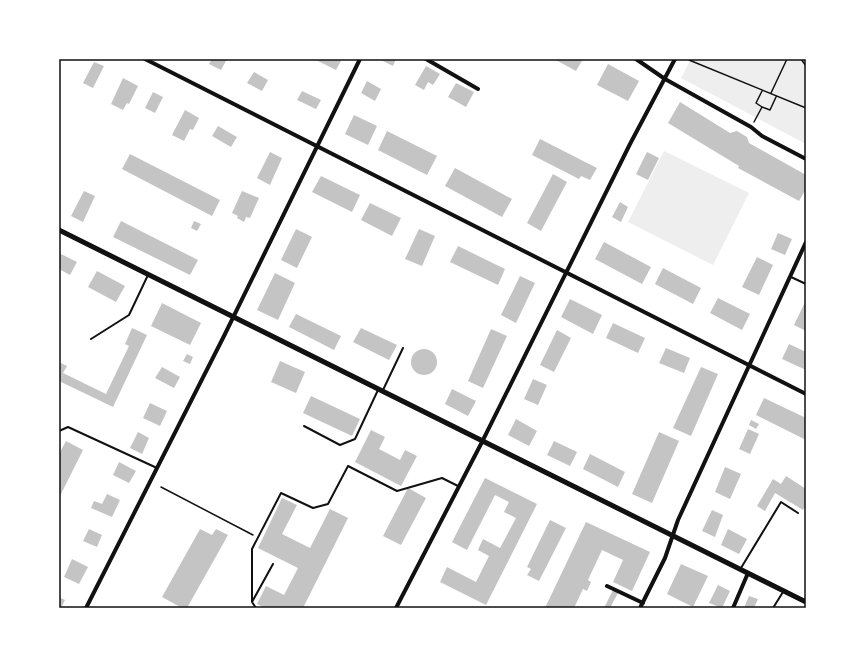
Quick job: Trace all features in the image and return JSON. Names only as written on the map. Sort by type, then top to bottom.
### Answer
[{"type":"street","points":[[145,59],[806,394]]},
{"type":"street","points":[[86,608],[234,317],[360,59]]},
{"type":"street","points":[[426,59],[478,89]]},
{"type":"street","points":[[636,59],[665,79],[751,127],[762,136],[806,159]]},
{"type":"street","points":[[396,608],[482,442],[566,272],[675,59]]},
{"type":"street","points":[[59,230],[482,442],[806,602]]},
{"type":"street","points":[[640,608],[665,558],[672,535],[748,365],[806,242]]},
{"type":"street","points":[[733,608],[748,573]]},
{"type":"street","points":[[607,586],[643,603]]},
{"type":"lane","points":[[91,339],[129,315],[148,274]]},
{"type":"lane","points":[[790,276],[806,284]]},
{"type":"lane","points":[[304,426],[340,445],[355,439],[403,348]]},
{"type":"lane","points":[[59,431],[68,427],[157,468]]},
{"type":"lane","points":[[256,608],[252,602],[252,549],[281,492],[313,508],[328,504],[348,466],[397,491],[442,478],[459,486]]},
{"type":"lane","points":[[740,569],[781,502],[798,513]]},
{"type":"lane","points":[[252,602],[273,564]]},
{"type":"lane","points":[[773,608],[784,591]]},
{"type":"path","points":[[695,59],[689,60],[806,108]]},
{"type":"path","points":[[771,94],[787,59]]},
{"type":"path","points":[[801,59],[806,66]]},
{"type":"path","points":[[762,91],[756,103],[770,110],[776,96]]},
{"type":"path","points":[[751,127],[762,107]]},
{"type":"path","points":[[161,487],[258,538]]},
{"type":"shaded area","points":[[691,59],[806,59],[806,144],[681,78]]},
{"type":"shaded area","points":[[664,151],[749,193],[713,265],[628,222]]},
{"type":"building","points":[[212,59],[227,59],[221,70],[209,64]]},
{"type":"building","points":[[314,59],[342,59],[336,70]]},
{"type":"building","points":[[379,59],[396,59],[393,66]]},
{"type":"building","points":[[554,59],[583,59],[576,71]]},
{"type":"building","points":[[94,62],[104,66],[93,88],[83,83]]},
{"type":"building","points":[[608,64],[639,81],[628,101],[597,85]]},
{"type":"building","points":[[426,66],[440,74],[433,85],[428,82],[424,90],[415,85]]},
{"type":"building","points":[[254,72],[268,80],[262,91],[247,83]]},
{"type":"building","points":[[123,78],[138,86],[129,104],[127,103],[123,110],[111,104]]},
{"type":"building","points":[[367,81],[381,89],[375,101],[361,93]]},
{"type":"building","points":[[456,83],[474,92],[466,107],[448,97]]},
{"type":"building","points":[[302,91],[321,100],[316,109],[297,100]]},
{"type":"building","points":[[153,92],[163,97],[155,113],[145,108]]},
{"type":"building","points":[[680,102],[730,133],[737,131],[747,137],[749,143],[806,175],[806,189],[799,201],[738,168],[739,166],[668,123]]},
{"type":"building","points":[[185,110],[199,118],[193,130],[190,129],[184,141],[172,135]]},
{"type":"building","points":[[354,115],[377,126],[368,145],[345,134]]},
{"type":"building","points":[[218,126],[237,137],[231,147],[212,136]]},
{"type":"building","points":[[387,131],[437,156],[427,175],[378,150]]},
{"type":"building","points":[[540,139],[597,168],[590,180],[581,176],[579,179],[532,155]]},
{"type":"building","points":[[270,152],[282,158],[270,185],[257,178]]},
{"type":"building","points":[[647,152],[659,158],[648,180],[636,174]]},
{"type":"building","points":[[130,154],[220,200],[212,216],[122,169]]},
{"type":"building","points":[[455,168],[512,199],[502,217],[445,186]]},
{"type":"building","points":[[553,174],[567,182],[541,231],[527,223]]},
{"type":"building","points":[[321,176],[360,195],[352,212],[312,192]]},
{"type":"building","points":[[84,191],[95,196],[83,222],[71,216]]},
{"type":"building","points":[[242,191],[259,198],[250,218],[246,217],[244,222],[232,213]]},
{"type":"building","points":[[620,202],[628,207],[621,222],[612,217]]},
{"type":"building","points":[[370,203],[401,218],[392,236],[361,220]]},
{"type":"building","points":[[121,221],[198,260],[190,275],[113,237]]},
{"type":"building","points":[[194,221],[201,224],[197,231],[191,228]]},
{"type":"building","points":[[296,229],[312,237],[297,268],[281,260]]},
{"type":"building","points":[[419,229],[435,236],[422,266],[405,259]]},
{"type":"building","points":[[778,233],[792,239],[785,255],[771,249]]},
{"type":"building","points":[[604,242],[651,267],[642,284],[595,259]]},
{"type":"building","points":[[458,246],[505,269],[498,285],[450,262]]},
{"type":"building","points":[[59,253],[77,262],[70,275],[59,269]]},
{"type":"building","points":[[757,257],[773,265],[759,295],[742,287]]},
{"type":"building","points":[[663,268],[701,288],[693,304],[655,284]]},
{"type":"building","points":[[97,271],[125,286],[116,302],[88,287]]},
{"type":"building","points":[[275,273],[295,283],[278,320],[257,310]]},
{"type":"building","points":[[520,276],[535,283],[516,323],[501,315]]},
{"type":"building","points":[[718,298],[750,314],[742,330],[710,313]]},
{"type":"building","points":[[570,299],[602,315],[593,334],[561,317]]},
{"type":"building","points":[[806,300],[806,331],[794,325]]},
{"type":"building","points":[[162,303],[201,323],[190,345],[151,326]]},
{"type":"building","points":[[296,314],[341,336],[334,350],[289,327]]},
{"type":"building","points":[[613,323],[645,338],[638,353],[606,338]]},
{"type":"building","points":[[132,328],[147,335],[113,407],[59,381],[59,362],[67,366],[63,373],[106,394],[129,346],[125,344]]},
{"type":"building","points":[[361,328],[397,345],[389,360],[353,342]]},
{"type":"building","points":[[491,329],[507,336],[483,388],[468,381]]},
{"type":"building","points":[[557,330],[571,338],[554,372],[540,365]]},
{"type":"building","points":[[789,344],[806,352],[806,370],[782,359]]},
{"type":"building","points":[[666,348],[690,358],[684,373],[659,363]]},
{"type":"building","points":[[424,349],[433,353],[437,362],[433,371],[424,375],[415,371],[411,362],[415,353]]},
{"type":"building","points":[[187,354],[193,357],[190,364],[183,361]]},
{"type":"building","points":[[280,361],[305,372],[296,393],[271,382]]},
{"type":"building","points":[[162,367],[180,377],[174,388],[155,378]]},
{"type":"building","points":[[701,367],[718,374],[691,436],[673,428]]},
{"type":"building","points":[[533,379],[547,385],[538,405],[524,399]]},
{"type":"building","points":[[452,389],[476,401],[468,416],[445,404]]},
{"type":"building","points":[[311,396],[360,419],[352,436],[303,413]]},
{"type":"building","points":[[764,398],[806,418],[806,440],[756,415]]},
{"type":"building","points":[[150,403],[167,411],[160,426],[143,418]]},
{"type":"building","points":[[516,419],[537,431],[529,446],[508,435]]},
{"type":"building","points":[[751,420],[759,424],[756,429],[749,425]]},
{"type":"building","points":[[748,429],[759,434],[750,454],[739,449]]},
{"type":"building","points":[[371,430],[385,437],[379,449],[400,460],[405,450],[417,456],[401,486],[355,462]]},
{"type":"building","points":[[138,432],[149,438],[142,454],[130,448]]},
{"type":"building","points":[[659,432],[679,441],[652,503],[632,494]]},
{"type":"building","points":[[66,441],[83,450],[60,496],[59,454]]},
{"type":"building","points":[[554,441],[577,452],[570,466],[547,455]]},
{"type":"building","points":[[590,454],[625,472],[618,487],[583,469]]},
{"type":"building","points":[[119,462],[136,471],[129,483],[113,475]]},
{"type":"building","points":[[725,467],[741,474],[730,499],[715,492]]},
{"type":"building","points":[[786,476],[806,489],[806,505],[803,510],[775,493],[765,511],[757,506],[773,479],[781,484]]},
{"type":"building","points":[[485,478],[537,504],[486,605],[440,582],[447,567],[476,582],[489,556],[478,550],[483,539],[500,548],[516,518],[504,512],[509,502],[495,495],[467,550],[452,542]]},
{"type":"building","points":[[408,488],[426,498],[401,545],[383,536]]},
{"type":"building","points":[[107,494],[120,500],[112,517],[91,508],[94,501],[102,504]]},
{"type":"building","points":[[282,498],[297,505],[282,534],[310,548],[330,509],[348,518],[303,608],[265,608],[257,604],[266,586],[284,595],[298,568],[258,548]]},
{"type":"building","points":[[712,510],[723,515],[715,537],[702,531]]},
{"type":"building","points":[[550,520],[566,528],[539,581],[527,575],[531,569],[527,567]]},
{"type":"building","points":[[586,522],[650,552],[632,591],[613,582],[623,560],[602,550],[588,580],[591,582],[587,591],[583,589],[574,608],[545,608]]},
{"type":"building","points":[[89,529],[102,535],[97,547],[83,541]]},
{"type":"building","points":[[200,529],[212,535],[216,529],[228,535],[187,608],[182,608],[162,597]]},
{"type":"building","points":[[728,529],[747,539],[739,554],[721,545]]},
{"type":"building","points":[[72,559],[88,567],[79,584],[64,577]]},
{"type":"building","points":[[681,564],[708,576],[693,607],[667,594]]},
{"type":"building","points":[[718,585],[730,591],[722,608],[709,603]]},
{"type":"building","points":[[613,590],[618,593],[610,608],[604,608]]},
{"type":"building","points":[[749,596],[758,599],[754,608],[744,608]]},
{"type":"building","points":[[59,597],[65,600],[61,608],[59,608]]}]
